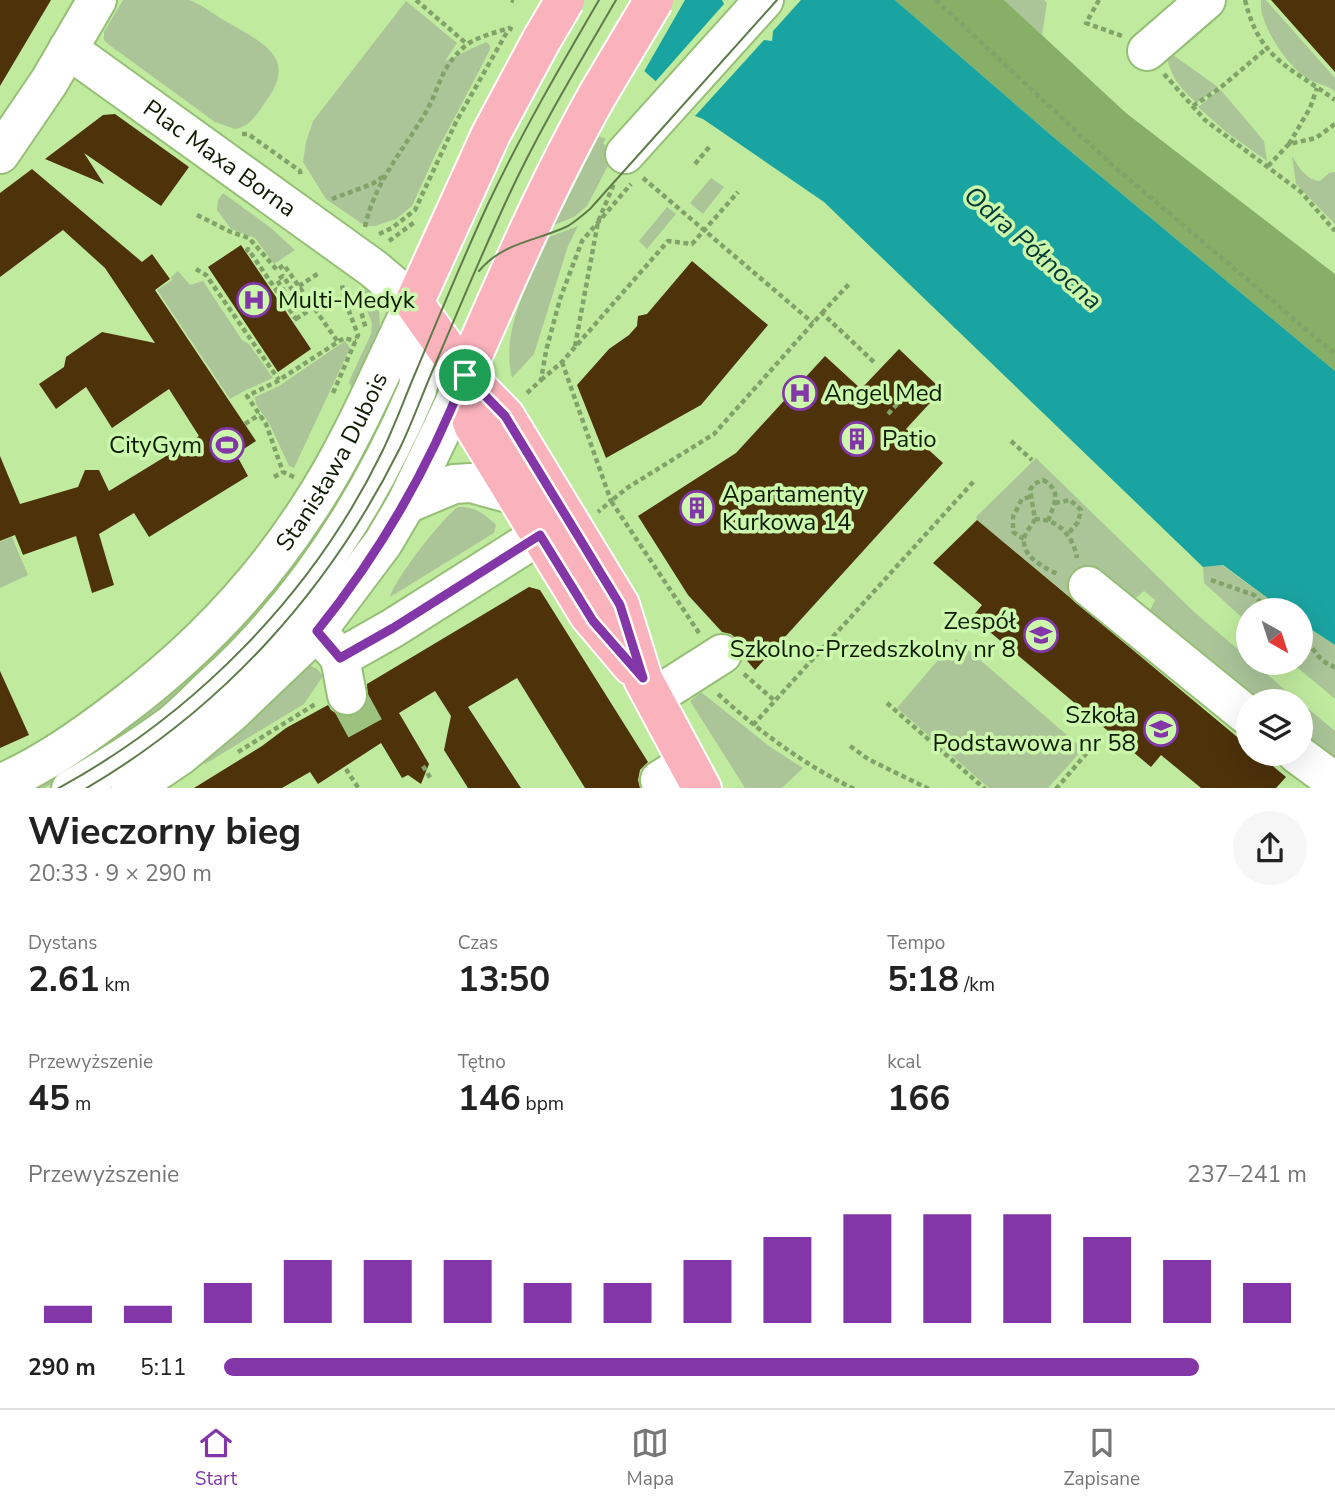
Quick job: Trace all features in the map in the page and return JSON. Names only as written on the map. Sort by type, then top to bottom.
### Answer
[{"type":"main road","name":"Stanisława Dubois","points":[[414,303],[486,145],[521,30],[565,0]]},
{"type":"main road","points":[[648,688],[593,621],[473,425],[467,408],[465,375],[522,241],[567,150],[654,0]]},
{"type":"main road","points":[[414,303],[465,375],[505,416],[620,605],[648,688],[683,777]]},
{"type":"street","points":[[0,154],[97,0]]},
{"type":"street","points":[[640,156],[675,99],[764,0]]},
{"type":"street","points":[[1147,51],[1206,0]]},
{"type":"street","name":"Plac Maxa Borna","points":[[68,49],[374,269],[414,303]]},
{"type":"street","points":[[73,788],[172,724],[251,652],[321,565],[378,473],[419,382],[414,303]]},
{"type":"street","name":"Stanisława Dubois","points":[[0,783],[72,745],[150,686],[200,642],[248,590],[308,510],[331,471],[414,303]]},
{"type":"street","points":[[337,668],[376,552],[406,504],[465,375]]},
{"type":"street","points":[[406,504],[454,484],[471,483],[515,495]]},
{"type":"street","points":[[132,788],[171,762],[230,714],[337,668],[393,628],[540,535]]},
{"type":"street","points":[[1087,586],[1236,706]]},
{"type":"street","points":[[648,688],[708,663]]},
{"type":"street","points":[[101,788],[171,762]]},
{"type":"street","points":[[1313,766],[1335,782]]},
{"type":"path","points":[[416,0],[467,44]]},
{"type":"path","points":[[936,0],[1110,163],[1335,354]]},
{"type":"path","points":[[1099,0],[1086,23],[1134,41],[1147,51],[1165,76],[1205,120],[1301,192],[1335,231]]},
{"type":"path","points":[[1245,0],[1249,15],[1278,62],[1335,100]]},
{"type":"path","points":[[521,30],[456,122],[415,210],[392,228],[369,237],[365,226],[385,175],[427,109],[445,69],[467,44],[521,30]]},
{"type":"path","points":[[1193,106],[1220,89],[1267,48]]},
{"type":"path","points":[[1268,166],[1289,144],[1310,108],[1317,88]]},
{"type":"path","points":[[1289,144],[1316,138],[1335,124]]},
{"type":"path","points":[[695,164],[710,146]]},
{"type":"path","points":[[541,380],[560,299],[582,241],[598,222],[640,156]]},
{"type":"path","points":[[575,346],[598,222],[640,156]]},
{"type":"path","points":[[640,156],[704,230],[813,323]]},
{"type":"path","points":[[326,199],[354,192],[385,175]]},
{"type":"path","points":[[530,390],[562,362],[668,241],[692,244],[738,192]]},
{"type":"path","points":[[197,215],[249,238],[277,270]]},
{"type":"path","points":[[246,252],[248,249],[294,320],[314,307]]},
{"type":"path","points":[[266,278],[284,265],[338,342]]},
{"type":"path","points":[[196,268],[206,275],[279,380]]},
{"type":"path","points":[[281,298],[286,294],[277,280],[283,276],[295,294],[319,272]]},
{"type":"path","points":[[332,395],[358,335],[342,287],[344,279]]},
{"type":"path","points":[[611,501],[627,488],[714,434],[849,284]]},
{"type":"path","points":[[338,398],[367,326],[355,290]]},
{"type":"path","points":[[822,313],[875,363]]},
{"type":"path","points":[[295,478],[283,472],[266,424],[247,396],[279,380],[344,338],[356,341]]},
{"type":"path","points":[[562,362],[611,501],[699,634],[708,663],[753,725],[796,756],[852,788]]},
{"type":"path","points":[[888,414],[911,390]]},
{"type":"path","points":[[245,424],[260,414]]},
{"type":"path","points":[[1011,441],[1032,460]]},
{"type":"path","points":[[291,486],[300,466]]},
{"type":"path","points":[[274,477],[283,472]]},
{"type":"path","points":[[1024,539],[1035,519],[1030,490],[1034,484],[1043,480],[1053,487],[1056,497],[1048,521]]},
{"type":"path","points":[[753,725],[974,481]]},
{"type":"path","points":[[1030,497],[1023,499],[1013,517],[1013,532],[1024,539],[1028,553],[1034,560],[1077,589],[1087,586],[1079,570],[1075,547],[1068,534],[1056,524],[1035,519]]},
{"type":"path","points":[[1055,503],[1070,500],[1080,510],[1078,522],[1068,534]]},
{"type":"path","points":[[1211,580],[1257,598]]},
{"type":"path","points":[[1313,649],[1323,663],[1335,667]]},
{"type":"path","points":[[708,663],[775,701]]},
{"type":"path","points":[[237,752],[337,668]]},
{"type":"path","points":[[887,703],[984,788]]},
{"type":"path","points":[[1057,788],[1097,741]]},
{"type":"path","points":[[850,746],[867,759],[927,788]]},
{"type":"path","points":[[423,766],[431,779]]},
{"type":"path","points":[[346,769],[358,788]]},
{"type":"green space","points":[[123,0],[189,0],[272,52],[279,73],[275,86],[253,118],[241,128],[235,129],[215,122],[108,44],[104,40],[104,32]]},
{"type":"green space","points":[[895,0],[1004,0],[1126,113],[1335,274],[1335,371],[1051,135]]},
{"type":"green space","points":[[1004,0],[1044,0],[1047,3],[1042,35]]},
{"type":"green space","points":[[1261,0],[1266,0],[1335,78],[1335,92],[1309,79],[1290,63],[1269,31],[1261,9]]},
{"type":"green space","points":[[406,1],[457,43],[445,61],[486,42],[490,45],[490,50],[437,151],[412,206],[396,219],[375,226],[365,226],[326,199],[303,162],[306,142],[313,121]]},
{"type":"green space","points":[[1166,50],[1218,87],[1197,103],[1176,80],[1169,66]]},
{"type":"green space","points":[[1220,89],[1264,141],[1267,161],[1225,131],[1198,107]]},
{"type":"green space","points":[[599,136],[606,139],[603,143],[614,154],[587,206],[574,217],[554,225]]},
{"type":"green space","points":[[1292,156],[1303,172],[1315,180],[1320,181],[1329,173],[1335,172],[1335,224],[1296,184]]},
{"type":"green space","points":[[711,178],[724,187],[703,214],[690,203]]},
{"type":"green space","points":[[223,193],[271,228],[295,250],[274,264],[255,238],[231,229],[217,210],[218,200]]},
{"type":"green space","points":[[667,207],[676,214],[647,249],[639,241]]},
{"type":"green space","points":[[578,226],[568,246],[534,354],[512,378],[510,341],[513,323],[526,288],[549,237]]},
{"type":"green space","points":[[178,271],[190,285],[203,281],[242,340],[249,344],[273,378],[230,399],[157,290],[172,280],[171,277]]},
{"type":"green space","points":[[366,280],[379,309],[380,323],[374,348],[353,389],[349,383],[371,334],[372,323],[360,293]]},
{"type":"green space","points":[[345,341],[350,348],[294,468],[289,466],[269,423],[256,404],[255,397],[279,386]]},
{"type":"green space","points":[[369,427],[384,433],[290,584],[183,696],[74,773],[44,788],[29,788],[67,766]]},
{"type":"green space","points":[[1036,458],[1193,611],[1236,648],[1236,676],[1269,676],[1284,689],[1236,691],[1149,612],[1155,600],[1144,591],[1130,603],[1081,606],[976,517]]},
{"type":"green space","points":[[458,507],[474,509],[483,514],[496,525],[494,533],[390,597],[400,577],[420,549]]},
{"type":"green space","points":[[12,537],[28,575],[0,588],[0,542]]},
{"type":"green space","points":[[1222,565],[1267,598],[1236,598],[1236,612],[1204,583],[1203,567]]},
{"type":"green space","points":[[1313,631],[1335,645],[1335,699],[1308,676],[1313,675]]},
{"type":"green space","points":[[956,639],[1083,749],[1048,788],[989,788],[897,708]]},
{"type":"green space","points":[[309,665],[323,676],[304,704],[205,764],[200,762],[230,739]]},
{"type":"green space","points":[[701,692],[769,746],[803,768],[782,788],[745,788],[690,701]]},
{"type":"green space","points":[[1313,713],[1335,731],[1335,774],[1313,756]]},
{"type":"water","name":"Odra Północna","points":[[564,0],[895,0],[1051,135],[1335,371],[1335,645],[1313,631],[1313,598],[1267,598],[1223,565],[1203,567],[824,202],[695,116]]},
{"type":"pier","points":[[561,0],[685,0],[642,75]]},
{"type":"pier","points":[[722,0],[801,0],[773,31],[772,41],[764,40],[695,116],[655,82],[724,4]]},
{"type":"building","points":[[0,0],[51,0],[0,86]]},
{"type":"building","points":[[1271,0],[1335,0],[1335,72]]},
{"type":"building","points":[[115,114],[189,167],[161,206],[84,153],[104,184],[45,159],[103,115]]},
{"type":"building","points":[[32,169],[142,262],[152,254],[170,279],[155,290],[256,441],[236,454],[248,476],[149,537],[134,513],[99,534],[114,585],[92,593],[76,536],[23,555],[15,535],[0,541],[0,456],[20,504],[78,487],[85,470],[99,470],[109,491],[199,436],[169,389],[112,428],[86,387],[56,409],[39,384],[64,367],[66,357],[102,332],[155,343],[105,268],[63,230],[0,277],[0,193]]},
{"type":"building","name":"Multi-Medyk","points":[[241,245],[311,349],[278,372],[208,267]]},
{"type":"building","points":[[692,261],[768,325],[701,405],[606,458],[577,385],[609,349],[629,335],[637,326],[638,316],[647,314]]},
{"type":"building","name":"Apartamenty Kurkowa 14","points":[[899,349],[942,390],[906,429],[943,463],[755,670],[743,656],[740,642],[731,634],[722,632],[688,595],[638,516],[736,453],[825,356],[861,389]]},
{"type":"building","points":[[977,520],[1236,736],[1236,766],[1273,766],[1286,777],[1276,788],[1201,788],[1161,755],[1151,767],[972,617],[982,605],[933,563]]},
{"type":"building","points":[[529,587],[540,590],[648,762],[640,770],[640,788],[585,788],[517,678],[468,707],[521,788],[468,788],[444,750],[451,716],[435,691],[399,713],[429,764],[421,784],[408,775],[402,778],[381,743],[318,784],[310,772],[282,788],[194,788],[286,728],[328,705],[340,716],[350,717],[361,712],[368,702],[367,684]]},
{"type":"building","points":[[0,671],[29,735],[0,748]]},
{"type":"tunnel","points":[[347,695],[366,730]]},
{"type":"tram line","points":[[59,788],[108,759],[156,725],[202,687],[245,646],[322,554],[354,504],[382,452],[488,204],[527,126],[599,0]]},
{"type":"tram line","points":[[87,788],[182,722],[227,683],[268,642],[306,597],[340,550],[372,500],[400,448],[480,258],[521,170],[616,0]]},
{"type":"tram line","points":[[479,271],[499,254],[568,226],[590,209],[777,0]]},
{"type":"place","name":"Multi-Medyk","points":[[254,300]]},
{"type":"place","name":"Angel Med","points":[[800,393]]},
{"type":"place","name":"Patio","points":[[857,439]]},
{"type":"place","name":"CityGym","points":[[227,445]]},
{"type":"place","name":"Apartamenty Kurkowa 14","points":[[697,508]]},
{"type":"place","name":"Zespół Szkolno-Przedszkolny nr 8","points":[[1041,635]]},
{"type":"place","name":"Szkoła Podstawowa nr 58","points":[[1161,729]]},
{"type":"route","points":[[465,375],[505,416],[620,605],[643,678],[593,621],[540,535],[393,628],[340,658],[317,631],[383,542],[406,504],[465,375]]}]
